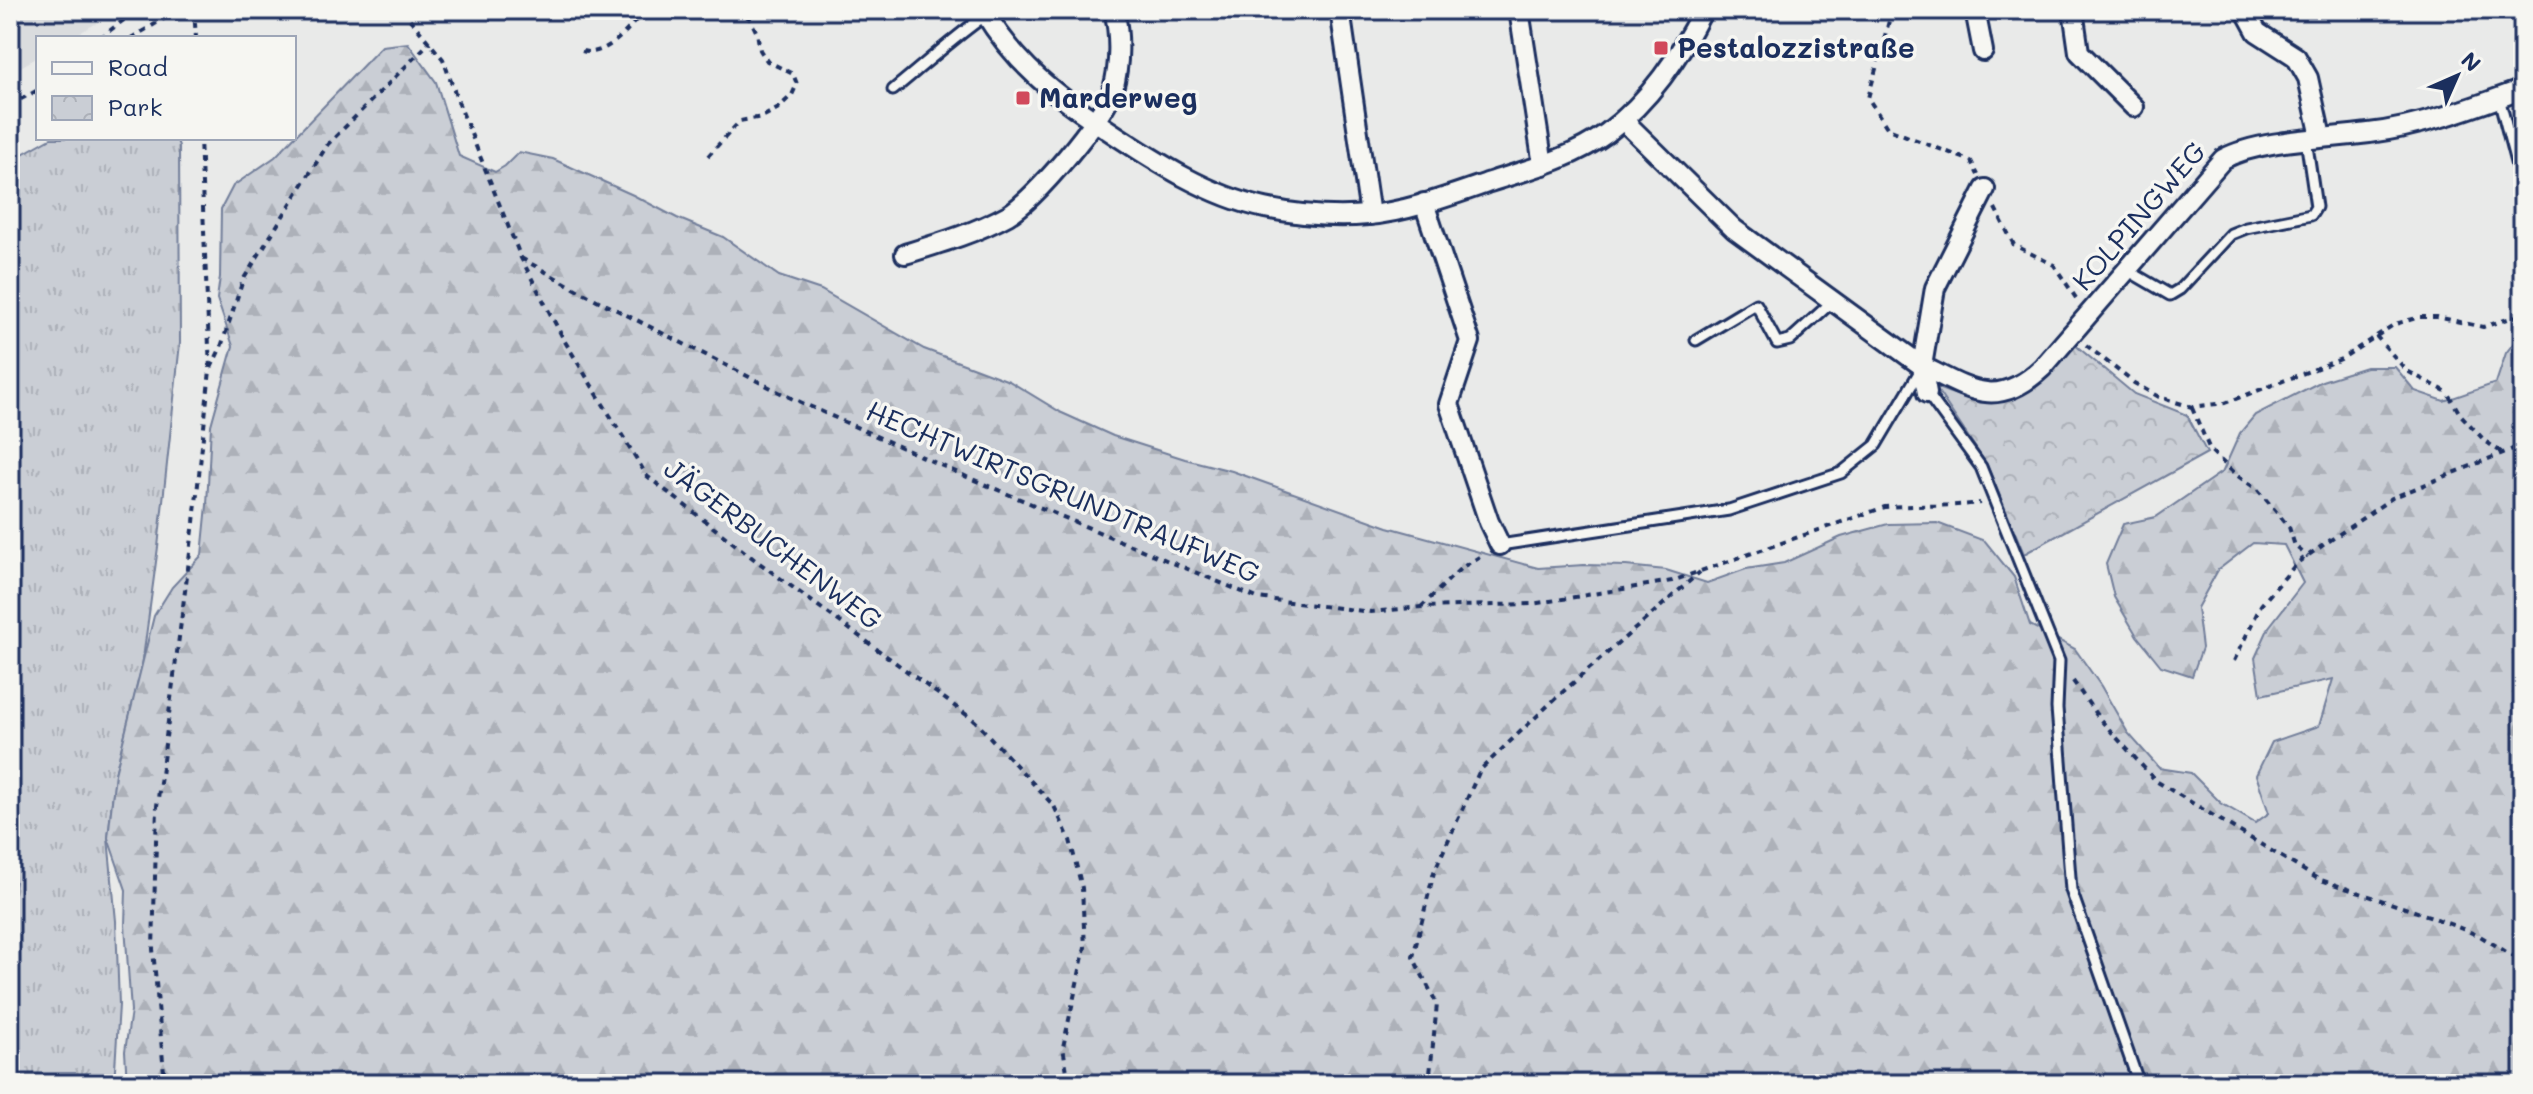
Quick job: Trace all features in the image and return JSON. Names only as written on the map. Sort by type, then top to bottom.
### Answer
[{"type":"street","points":[[905,254],[962,237],[1011,213],[1056,171],[1112,92],[1119,62],[1114,10]]},
{"type":"street","points":[[1340,10],[1370,215]]},
{"type":"street","points":[[1519,10],[1543,165]]},
{"type":"street","points":[[985,12],[1019,60],[1039,80],[1060,98],[1138,150],[1207,188],[1263,208],[1314,216],[1370,215],[1424,203],[1578,151],[1642,103],[1675,61],[1703,10]]},
{"type":"street","points":[[1975,10],[1983,51]]},
{"type":"street","points":[[2073,10],[2079,52],[2134,107]]},
{"type":"street","points":[[2245,10],[2257,32],[2296,57],[2308,78],[2314,138]]},
{"type":"street","name":"KOLPINGWEG","points":[[1922,366],[1971,391],[1996,394],[2027,381],[2073,334],[2223,159],[2237,152],[2314,138],[2371,133],[2435,118],[2523,89]]},
{"type":"street","points":[[1623,120],[1734,229],[1922,366]]},
{"type":"street","points":[[1927,393],[1922,366],[1935,288],[1985,189]]},
{"type":"street","points":[[1424,203],[1470,341],[1449,404],[1489,522],[1500,545]]},
{"type":"lane","points":[[893,90],[985,12]]},
{"type":"lane","points":[[2499,98],[2523,189]]},
{"type":"lane","points":[[2126,270],[2170,295],[2180,289],[2231,234],[2311,215],[2316,207],[2314,138]]},
{"type":"lane","points":[[1696,340],[1756,304],[1777,343],[1790,340],[1833,301]]},
{"type":"lane","points":[[1500,545],[1729,510],[1841,473],[1876,445],[1922,366]]},
{"type":"lane","points":[[1927,393],[1981,467],[2059,661],[2057,708],[2071,890],[2139,1084]]},
{"type":"path","points":[[103,36],[137,10]]},
{"type":"path","points":[[134,36],[179,10]]},
{"type":"path","points":[[194,10],[196,36]]},
{"type":"path","name":"JÄGERBUCHENWEG","points":[[402,10],[443,59],[521,258],[564,340],[647,476],[754,559],[975,721],[1054,806],[1070,840],[1082,888],[1085,947],[1063,1047],[1069,1084]]},
{"type":"path","points":[[582,51],[590,54],[605,50],[644,10]]},
{"type":"path","points":[[708,156],[740,121],[762,117],[777,109],[792,95],[797,84],[793,74],[767,61],[750,19],[739,10]]},
{"type":"path","points":[[1868,98],[1892,10]]},
{"type":"path","points":[[210,370],[221,347],[243,280],[328,144],[430,42]]},
{"type":"path","points":[[10,105],[36,91]]},
{"type":"path","points":[[165,1084],[153,949],[157,806],[194,522],[210,370],[200,140]]},
{"type":"path","name":"HECHTWIRTSGRUNDTRAUFWEG","points":[[521,258],[583,293],[787,396],[967,477],[1257,598],[1371,612],[1421,607],[1532,604],[1672,581],[1885,507],[1948,507],[1996,501]]},
{"type":"path","points":[[2073,334],[2134,383],[2159,397],[2192,407],[2225,403],[2341,359],[2395,324],[2420,317],[2437,317],[2483,327],[2523,314]]},
{"type":"path","points":[[2376,336],[2407,371],[2447,392],[2460,414],[2485,441],[2504,454]]},
{"type":"path","points":[[2192,407],[2210,450],[2235,474],[2258,490],[2289,527],[2295,546],[2308,557]]},
{"type":"path","points":[[2234,661],[2261,605],[2297,563],[2392,498],[2523,445]]},
{"type":"path","points":[[1421,607],[1461,568],[1500,545]]},
{"type":"path","points":[[1429,1084],[1437,1004],[1413,957],[1434,872],[1480,770],[1557,697],[1702,571]]},
{"type":"path","points":[[2059,661],[2098,717],[2156,781],[2318,879],[2480,936],[2523,962]]},
{"type":"shaded area","points":[[10,10],[119,10],[74,36],[36,36],[36,58],[10,73]]},
{"type":"green space","points":[[408,43],[436,82],[459,156],[495,172],[519,152],[553,159],[723,237],[779,276],[821,290],[924,349],[1009,381],[1062,413],[1113,436],[1232,471],[1388,527],[1538,568],[1626,566],[1666,570],[1707,583],[1746,569],[1784,563],[1841,537],[1888,524],[1937,523],[1985,541],[2014,577],[2030,625],[2075,649],[2128,733],[2159,768],[2191,773],[2221,803],[2255,823],[2269,813],[2256,775],[2272,742],[2319,726],[2333,679],[2261,695],[2255,658],[2269,627],[2303,583],[2284,545],[2253,543],[2218,570],[2197,608],[2202,648],[2192,676],[2161,666],[2137,636],[2114,597],[2106,564],[2123,524],[2156,517],[2223,471],[2240,433],[2255,415],[2322,381],[2366,367],[2395,367],[2415,391],[2444,401],[2496,383],[2506,353],[2523,331],[2523,1084],[127,1084],[125,1051],[131,1011],[125,925],[126,890],[108,838],[115,774],[154,616],[172,587],[202,555],[211,425],[233,346],[217,299],[221,209],[233,186],[275,157],[291,140],[296,140],[296,135],[382,46]]},
{"type":"green space","points":[[47,140],[177,140],[179,146],[180,343],[142,666],[115,774],[108,838],[116,921],[119,1005],[114,1084],[10,1084],[10,911],[15,882],[10,831],[10,161]]},
{"type":"green space","points":[[2074,344],[2134,394],[2187,415],[2207,453],[2024,554],[1987,465],[1935,387],[1982,402],[2014,398],[2028,390]]},
{"type":"place","name":"Pestalozzistraße","points":[[1661,48]]},
{"type":"place","name":"Marderweg","points":[[1023,98]]}]
